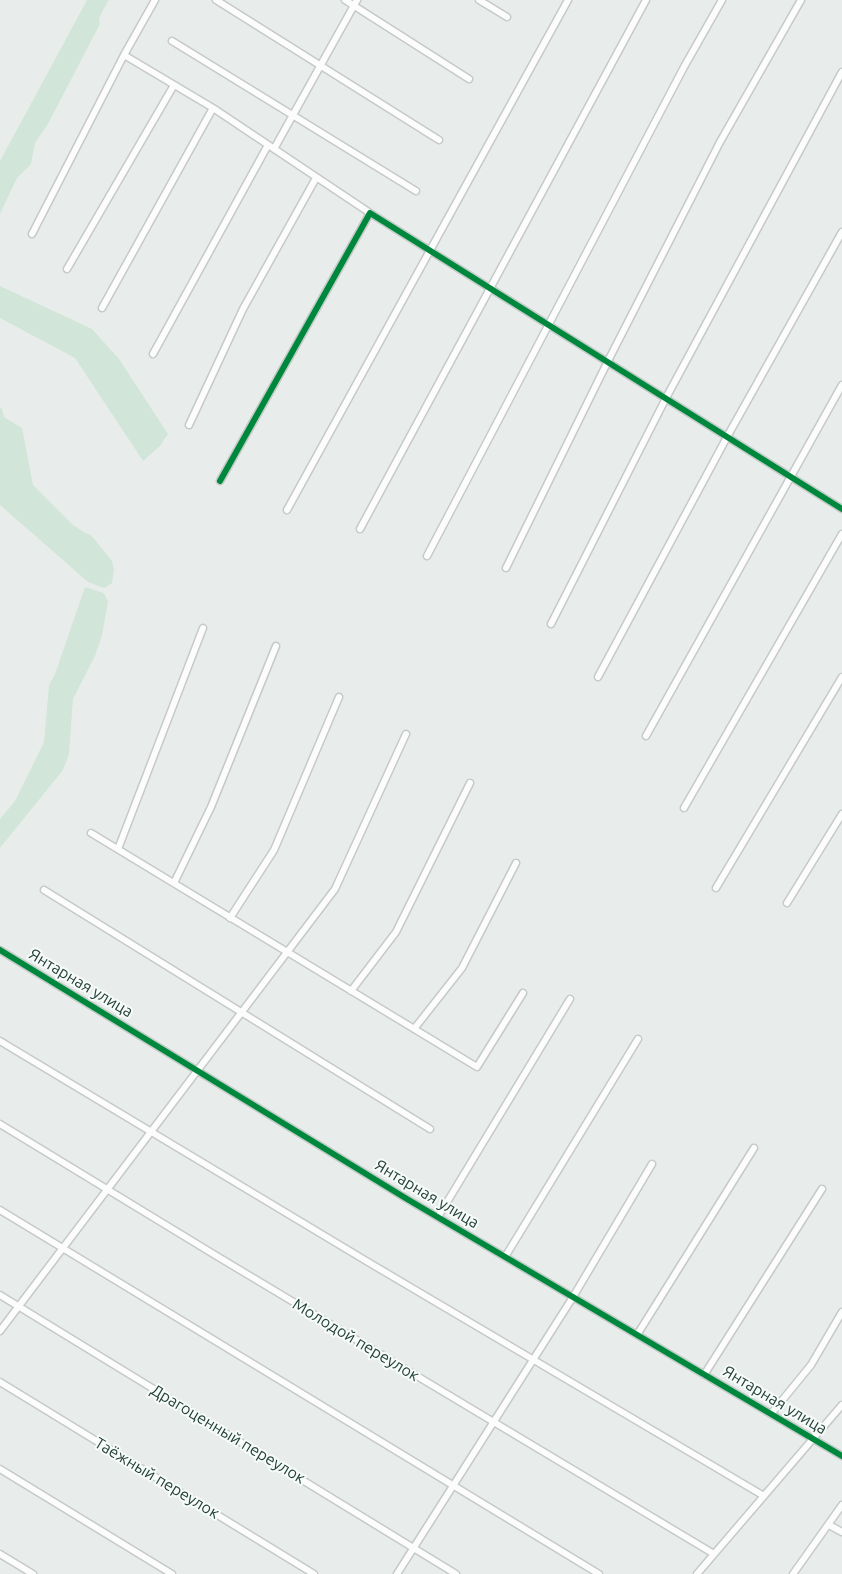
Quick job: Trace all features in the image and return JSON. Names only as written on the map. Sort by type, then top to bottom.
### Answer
[{"type":"street","points":[[32,234],[124,55],[155,0]]},
{"type":"street","points":[[216,0],[439,140]]},
{"type":"street","points":[[345,0],[356,3],[468,78]]},
{"type":"street","points":[[479,0],[507,17]]},
{"type":"street","points":[[287,510],[568,0]]},
{"type":"street","points":[[360,529],[646,0]]},
{"type":"street","points":[[427,556],[684,67],[722,0]]},
{"type":"street","points":[[506,568],[608,361],[720,142],[801,0]]},
{"type":"street","points":[[274,149],[356,3]]},
{"type":"street","points":[[172,41],[416,191]]},
{"type":"street","points":[[124,55],[213,108],[370,213],[842,509]]},
{"type":"street","points":[[551,624],[666,398],[842,72]]},
{"type":"street","points":[[67,269],[174,85]]},
{"type":"street","points":[[102,308],[213,108]]},
{"type":"street","points":[[154,354],[268,145]]},
{"type":"street","points":[[189,425],[244,309],[316,178]]},
{"type":"street","points":[[220,481],[370,213]]},
{"type":"street","points":[[598,677],[727,437],[842,232]]},
{"type":"street","points":[[646,736],[842,385]]},
{"type":"street","points":[[684,808],[842,534]]},
{"type":"street","points":[[118,849],[203,628]]},
{"type":"street","points":[[174,883],[211,807],[276,646]]},
{"type":"street","points":[[716,888],[842,677]]},
{"type":"street","points":[[230,918],[274,850],[339,697]]},
{"type":"street","points":[[0,1330],[335,888],[406,734]]},
{"type":"street","points":[[351,991],[396,932],[470,783]]},
{"type":"street","points":[[787,903],[842,814]]},
{"type":"street","points":[[91,832],[477,1067],[523,993]]},
{"type":"street","points":[[414,1029],[462,968],[516,863]]},
{"type":"street","points":[[44,890],[430,1129]]},
{"type":"street","name":"Янтарная улица","points":[[0,950],[438,1217],[842,1456]]},
{"type":"street","points":[[438,1217],[570,999]]},
{"type":"street","points":[[504,1256],[638,1039]]},
{"type":"street","points":[[0,1041],[764,1496]]},
{"type":"street","name":"Молодой переулок","points":[[0,1124],[714,1554]]},
{"type":"street","points":[[637,1335],[754,1148]]},
{"type":"street","points":[[397,1574],[573,1297],[652,1164]]},
{"type":"street","points":[[704,1375],[822,1189]]},
{"type":"street","points":[[0,1210],[599,1574]]},
{"type":"street","name":"Драгоценный переулок","points":[[0,1295],[456,1574]]},
{"type":"street","points":[[770,1414],[810,1365],[842,1312]]},
{"type":"street","name":"Таёжный переулок","points":[[0,1382],[314,1574]]},
{"type":"street","name":"Янтарная улица","points":[[813,1439],[842,1405]]},
{"type":"street","points":[[697,1574],[813,1439]]},
{"type":"street","points":[[0,1468],[172,1574]]},
{"type":"street","points":[[793,1574],[842,1505]]},
{"type":"street","points":[[829,1524],[842,1532]]},
{"type":"street","points":[[0,1554],[33,1574]]},
{"type":"green space","points":[[87,0],[110,0],[99,18],[100,24],[48,124],[35,143],[31,164],[17,178],[0,214],[0,161]]},
{"type":"green space","points":[[0,286],[92,329],[119,359],[168,434],[160,446],[143,461],[75,358],[0,318]]},
{"type":"green space","points":[[0,408],[4,417],[22,428],[33,485],[73,525],[91,535],[112,561],[114,570],[112,583],[104,588],[88,582],[0,505]]},
{"type":"green space","points":[[85,587],[104,593],[108,602],[102,635],[95,656],[73,699],[69,754],[63,770],[0,848],[0,819],[15,801],[44,742],[49,685],[55,674]]},
{"type":"cycle path","points":[[220,481],[370,213],[842,509]]},
{"type":"cycle path","points":[[0,950],[407,1199],[842,1456]]}]
